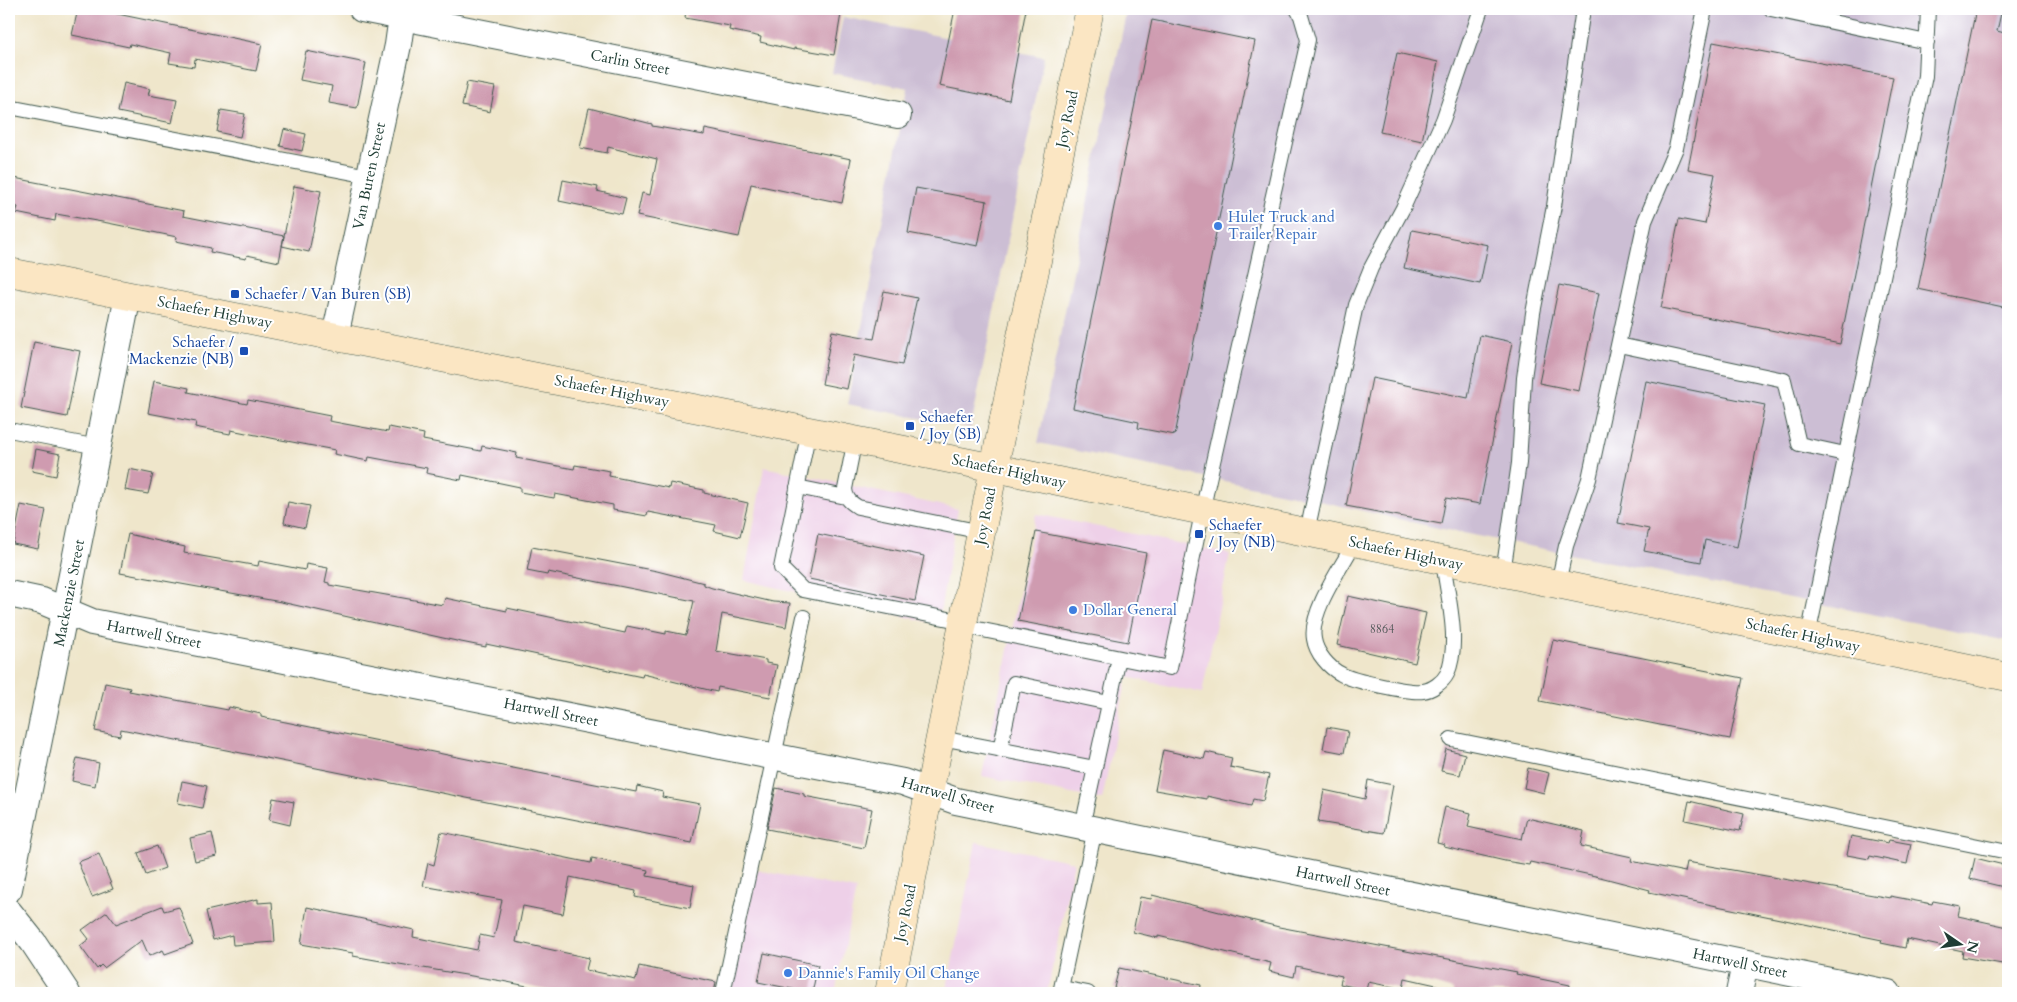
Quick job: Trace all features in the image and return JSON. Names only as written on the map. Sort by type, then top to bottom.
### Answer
[{"type":"main road","name":"Joy Road","points":[[889,993],[1090,9]]},
{"type":"main road","name":"Schaefer Highway","points":[[9,272],[809,430],[2008,677]]},
{"type":"street","name":"Carlin Street","points":[[362,9],[402,13],[898,115]]},
{"type":"street","name":"Van Buren Street","points":[[335,336],[398,45],[402,13]]},
{"type":"street","name":"Mackenzie Street","points":[[9,889],[128,296]]},
{"type":"street","name":"Hartwell Street","points":[[9,594],[42,601],[92,622],[903,782],[956,800],[1888,993]]},
{"type":"street","points":[[9,912],[24,930],[67,993]]},
{"type":"street","points":[[1739,993],[1745,964]]},
{"type":"lane","points":[[809,430],[781,568],[804,590],[1170,668],[1202,510],[1308,40],[1297,9]]},
{"type":"lane","points":[[1307,532],[1356,304],[1371,268],[1403,208],[1443,120],[1481,9]]},
{"type":"lane","points":[[1503,573],[1519,463],[1524,378],[1532,313],[1554,206],[1583,9]]},
{"type":"lane","points":[[1558,584],[1566,546],[1589,479],[1645,221],[1676,148],[1705,9]]},
{"type":"lane","points":[[1771,9],[1927,42]]},
{"type":"lane","points":[[1808,636],[1925,76],[1928,9]]},
{"type":"lane","points":[[9,107],[369,176]]},
{"type":"lane","points":[[1619,345],[1784,380],[1799,444],[1846,454]]},
{"type":"lane","points":[[9,430],[98,447]]},
{"type":"lane","points":[[846,497],[845,489],[855,440]]},
{"type":"lane","points":[[797,487],[846,497],[858,507],[982,532]]},
{"type":"lane","points":[[1355,542],[1316,616],[1314,639],[1325,662],[1342,675],[1400,690],[1422,691],[1435,687],[1446,675],[1454,650],[1443,561]]},
{"type":"lane","points":[[722,993],[804,616]]},
{"type":"lane","points":[[1088,993],[1061,991],[1089,828],[1095,768],[1119,658]]},
{"type":"lane","points":[[1000,750],[1014,683],[1109,703]]},
{"type":"lane","points":[[941,738],[1095,768]]},
{"type":"lane","points":[[1451,738],[2008,852]]},
{"type":"shaded area","points":[[1127,9],[2008,9],[2008,368],[2006,379],[2008,380],[2008,641],[1438,528],[1298,496],[1038,443]]},
{"type":"shaded area","points":[[843,17],[1044,57],[971,428],[847,404],[908,88],[832,73]]},
{"type":"shaded area","points":[[764,467],[958,509],[938,624],[744,580]]},
{"type":"shaded area","points":[[1036,514],[1230,554],[1202,693],[1127,677],[1102,800],[982,776]]},
{"type":"shaded area","points":[[976,842],[1074,862],[1047,993],[946,993]]},
{"type":"shaded area","points":[[757,870],[856,890],[835,993],[731,993]]},
{"type":"building","points":[[78,9],[104,9],[103,11],[262,44],[256,71],[195,59],[194,67],[169,63],[171,53],[130,44],[129,47],[72,35]]},
{"type":"building","points":[[686,9],[812,9],[841,14],[834,55],[794,48],[794,50],[760,42],[761,37],[729,30],[730,26],[685,18]]},
{"type":"building","points":[[955,9],[1026,9],[1009,100],[939,86]]},
{"type":"building","points":[[1976,9],[2002,9],[1997,31],[2008,34],[2008,308],[1918,289]]},
{"type":"building","points":[[1152,20],[1255,41],[1175,435],[1138,428],[1139,422],[1073,408]]},
{"type":"building","points":[[1713,42],[1893,77],[1840,344],[1661,308],[1679,219],[1705,224],[1715,174],[1688,169]]},
{"type":"building","points":[[306,51],[366,63],[357,108],[329,103],[332,86],[300,80]]},
{"type":"building","points":[[1397,53],[1438,62],[1422,141],[1380,132]]},
{"type":"building","points":[[467,82],[495,87],[490,112],[462,106]]},
{"type":"building","points":[[124,83],[150,89],[148,95],[177,100],[172,123],[118,112]]},
{"type":"building","points":[[589,108],[652,124],[652,126],[704,135],[705,129],[851,159],[842,203],[751,184],[739,237],[637,216],[642,193],[650,195],[657,159],[608,147],[607,153],[580,148]]},
{"type":"building","points":[[221,110],[245,114],[240,137],[217,132]]},
{"type":"building","points":[[284,129],[306,134],[302,151],[280,146]]},
{"type":"building","points":[[9,177],[184,211],[183,216],[284,236],[279,262],[247,255],[246,259],[210,252],[211,248],[176,241],[177,237],[108,223],[56,214],[55,221],[16,213],[18,207],[9,205]]},
{"type":"building","points":[[563,180],[598,187],[597,191],[626,198],[622,214],[559,201]]},
{"type":"building","points":[[294,186],[321,191],[309,252],[282,246]]},
{"type":"building","points":[[916,188],[987,201],[978,246],[908,233]]},
{"type":"building","points":[[1412,230],[1488,245],[1480,284],[1404,268]]},
{"type":"building","points":[[1559,285],[1599,293],[1579,391],[1539,383]]},
{"type":"building","points":[[884,291],[917,298],[902,365],[854,355],[847,389],[822,384],[832,331],[874,339]]},
{"type":"building","points":[[1480,335],[1512,342],[1480,504],[1446,498],[1441,524],[1346,506],[1372,378],[1468,398]]},
{"type":"building","points":[[34,342],[80,351],[67,417],[21,408]]},
{"type":"building","points":[[154,381],[189,388],[188,392],[247,404],[248,400],[330,416],[329,421],[388,432],[389,427],[424,434],[423,440],[481,451],[482,446],[517,453],[516,458],[574,469],[575,465],[610,471],[609,476],[669,488],[670,483],[704,490],[704,493],[748,503],[740,537],[714,531],[716,525],[648,512],[647,516],[613,510],[613,505],[555,494],[554,498],[520,492],[520,487],[462,475],[461,480],[426,473],[427,468],[369,457],[368,461],[334,454],[335,450],[231,430],[230,434],[195,427],[196,422],[148,413]]},
{"type":"building","points":[[1646,381],[1765,405],[1737,547],[1705,540],[1701,562],[1644,551],[1649,529],[1618,523]]},
{"type":"building","points":[[36,449],[60,454],[56,476],[32,471]]},
{"type":"building","points":[[129,469],[153,474],[148,494],[125,490]]},
{"type":"building","points":[[288,502],[310,506],[305,528],[284,523]]},
{"type":"building","points":[[21,505],[46,510],[38,549],[13,544]]},
{"type":"building","points":[[1036,532],[1146,553],[1128,642],[1018,621]]},
{"type":"building","points":[[128,534],[185,547],[184,553],[258,566],[259,561],[305,570],[306,564],[328,568],[325,582],[329,583],[329,585],[443,605],[445,598],[507,611],[507,608],[625,633],[627,626],[666,634],[666,631],[686,635],[694,601],[548,572],[547,575],[527,571],[532,547],[657,571],[704,583],[704,585],[712,588],[773,602],[790,603],[786,627],[722,614],[716,651],[766,660],[766,663],[777,665],[770,697],[718,687],[717,692],[643,674],[642,677],[486,644],[486,647],[281,602],[120,573]]},
{"type":"building","points":[[818,534],[924,556],[915,601],[809,579]]},
{"type":"building","points":[[1348,596],[1426,613],[1415,663],[1337,645]]},
{"type":"building","points":[[1553,640],[1743,678],[1730,739],[1540,701]]},
{"type":"building","points":[[105,683],[130,688],[129,691],[228,710],[229,707],[261,714],[261,717],[477,761],[636,792],[637,786],[663,792],[662,797],[700,804],[692,843],[121,729],[120,736],[95,731]]},
{"type":"building","points":[[1327,727],[1348,731],[1344,753],[1323,749]]},
{"type":"building","points":[[1446,749],[1465,754],[1460,775],[1441,771]]},
{"type":"building","points":[[1163,750],[1204,759],[1206,752],[1232,758],[1230,767],[1269,775],[1263,801],[1253,799],[1251,806],[1207,796],[1207,799],[1155,790]]},
{"type":"building","points":[[77,758],[99,763],[95,786],[72,781]]},
{"type":"building","points":[[1528,768],[1549,773],[1544,793],[1524,788]]},
{"type":"building","points":[[1368,780],[1393,785],[1384,833],[1318,822],[1324,790],[1365,799]]},
{"type":"building","points":[[182,781],[207,786],[202,808],[178,803]]},
{"type":"building","points":[[776,788],[804,794],[804,796],[872,809],[864,848],[767,829]]},
{"type":"building","points":[[273,798],[294,802],[290,825],[269,820]]},
{"type":"building","points":[[1689,801],[1744,814],[1740,831],[1685,820]]},
{"type":"building","points":[[1445,807],[1471,813],[1468,827],[1522,839],[1527,818],[1584,831],[1581,846],[1632,857],[1631,861],[1685,872],[1687,862],[1890,898],[1890,896],[1932,904],[1933,901],[1960,906],[1958,916],[2008,927],[2008,965],[1962,957],[1963,951],[1907,939],[1905,948],[1881,943],[1882,940],[1649,892],[1650,890],[1600,877],[1530,862],[1529,865],[1505,861],[1444,847],[1445,845],[1437,843]]},
{"type":"building","points":[[441,832],[591,863],[592,858],[648,870],[647,876],[694,885],[690,908],[635,897],[636,891],[570,877],[563,914],[523,906],[516,942],[589,958],[586,970],[636,980],[639,966],[716,982],[714,993],[551,993],[552,991],[502,981],[353,956],[353,953],[301,944],[307,907],[414,930],[413,937],[477,950],[480,935],[494,938],[502,900],[423,886],[428,863],[434,865]]},
{"type":"building","points":[[212,833],[217,856],[195,861],[190,838]]},
{"type":"building","points":[[1851,836],[1888,843],[1889,840],[1911,844],[1907,864],[1870,856],[1869,859],[1847,855]]},
{"type":"building","points":[[157,846],[165,868],[146,875],[138,853]]},
{"type":"building","points":[[99,854],[113,889],[92,897],[78,862]]},
{"type":"building","points":[[1975,858],[2008,866],[2008,888],[1970,879]]},
{"type":"building","points":[[1152,895],[1279,927],[1517,972],[1516,974],[1570,985],[1569,993],[1453,993],[1453,990],[1405,978],[1403,989],[1368,982],[1366,990],[1340,984],[1342,976],[1296,966],[1294,977],[1269,971],[1271,963],[1158,936],[1158,938],[1133,932],[1140,897],[1151,899]]},
{"type":"building","points":[[258,899],[258,903],[272,902],[275,942],[233,945],[232,935],[213,940],[206,911]]},
{"type":"building","points":[[162,906],[164,911],[179,907],[193,944],[165,954],[163,950],[149,956],[142,940],[104,968],[101,965],[97,969],[80,946],[89,939],[82,930],[107,912],[116,924]]},
{"type":"building","points":[[764,953],[818,965],[812,993],[758,982]]},
{"type":"building","points":[[1119,968],[1201,985],[1200,993],[1137,993],[1114,988]]},
{"type":"place","name":"Hulet Truck and Trailer Repair","points":[[1218,226]]},
{"type":"place","name":"Schaefer / Van Buren (SB)","points":[[235,294]]},
{"type":"place","name":"Schaefer / Mackenzie (NB)","points":[[244,351]]},
{"type":"place","name":"Schaefer / Joy (SB)","points":[[910,426]]},
{"type":"place","name":"Schaefer / Joy (NB)","points":[[1199,534]]},
{"type":"place","name":"Dollar General","points":[[1073,610]]},
{"type":"place","name":"Dannie's Family Oil Change","points":[[788,973]]}]
